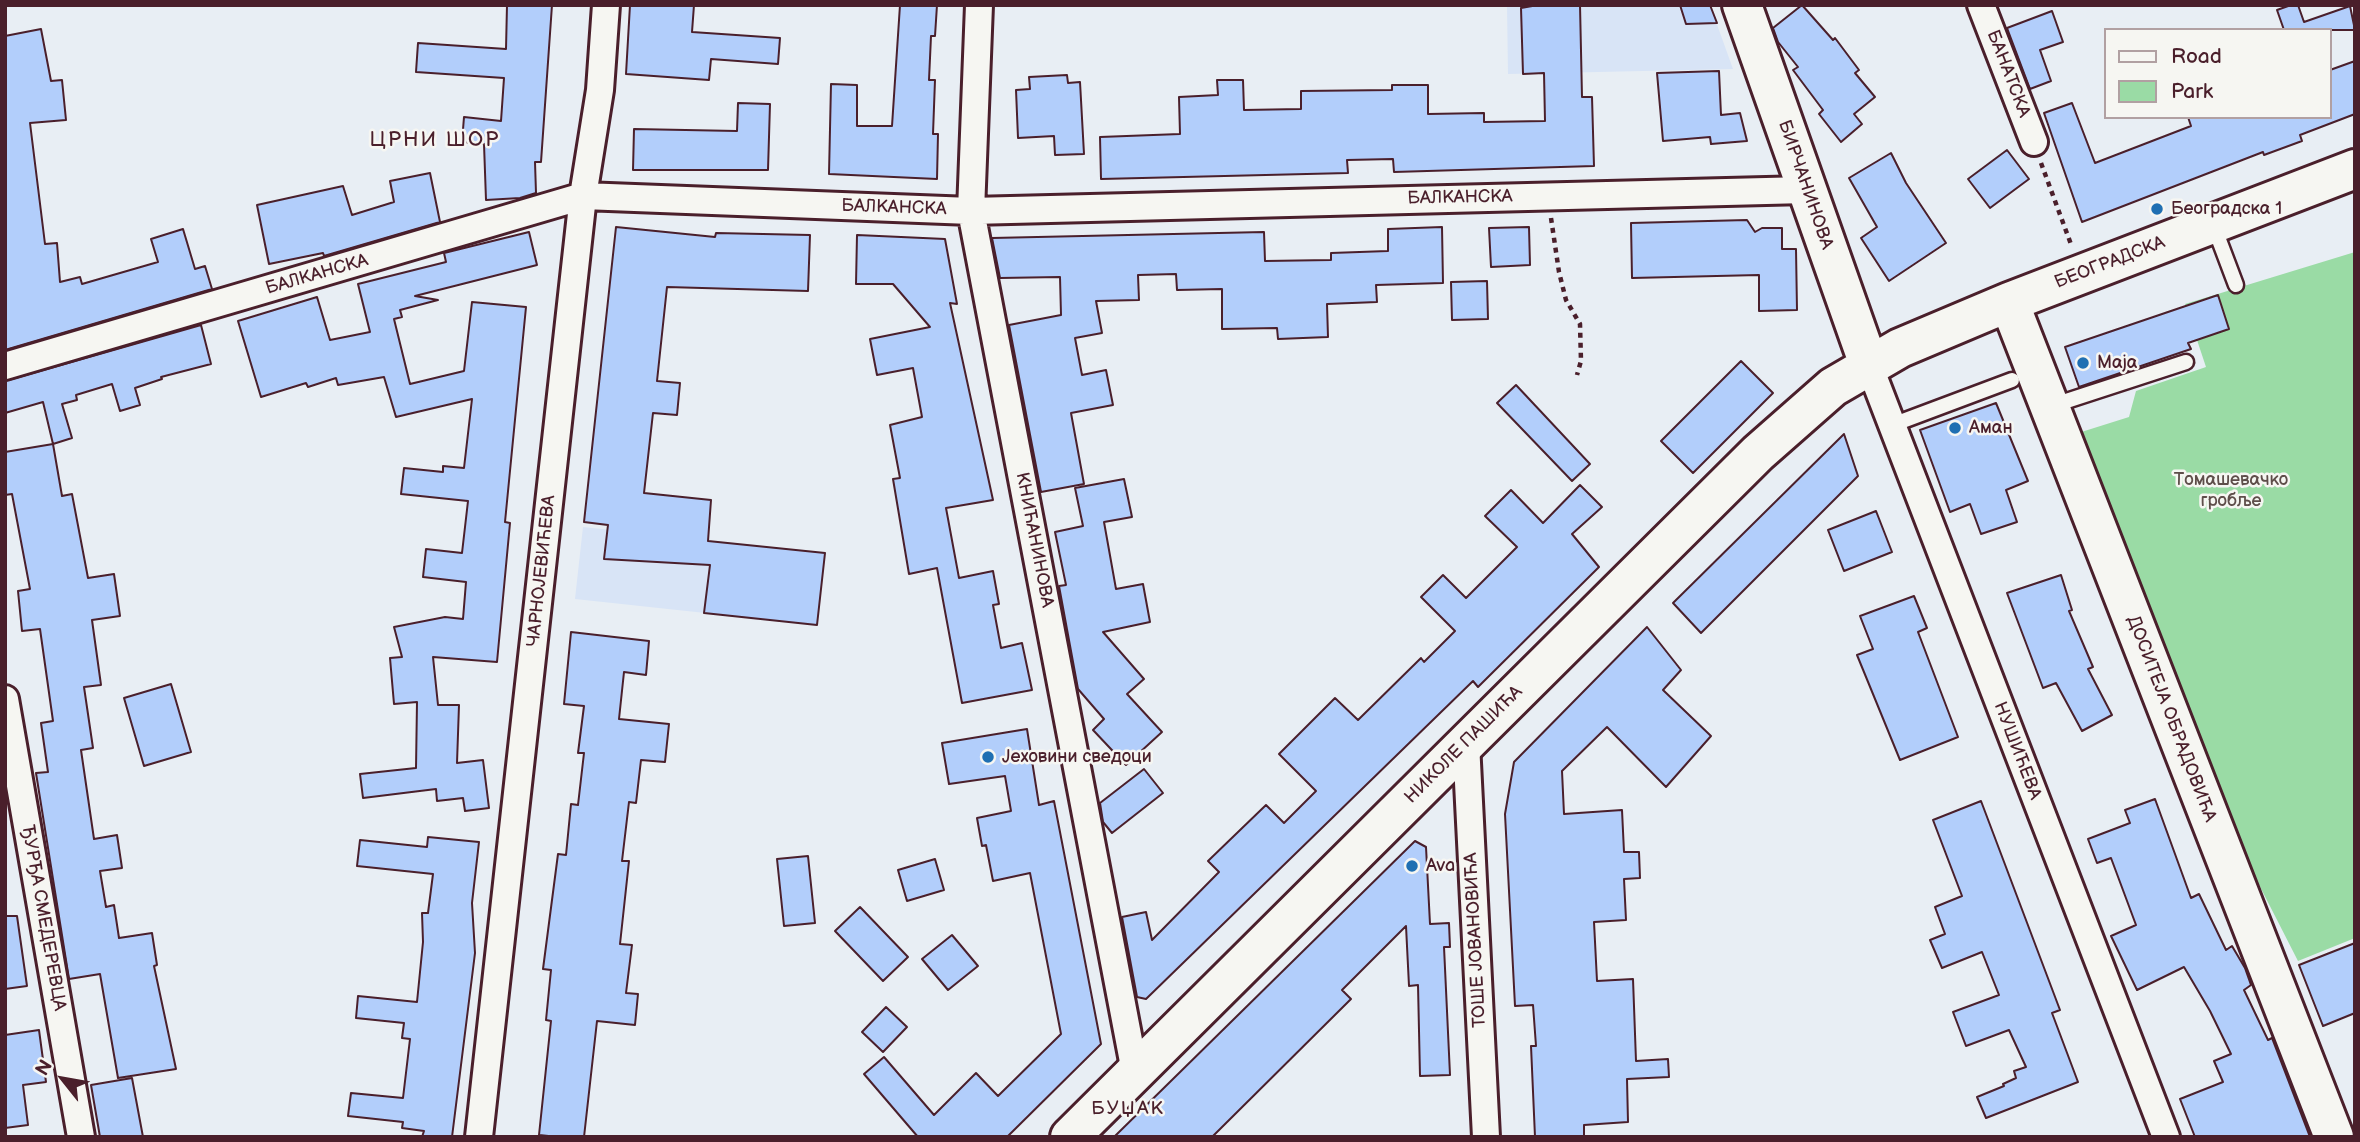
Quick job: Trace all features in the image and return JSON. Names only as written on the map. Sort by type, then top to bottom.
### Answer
[{"type":"main road","name":"БИРЧАНИНОВА","points":[[1742,5],[1868,365]]},
{"type":"main road","name":"БЕОГРАДСКА","points":[[1868,365],[2009,302],[2355,170]]},
{"type":"main road","name":"ДОСИТЕЈА ОБРАДОВИЋА","points":[[2009,302],[2333,1137]]},
{"type":"main road","name":"НИКОЛЕ ПАШИЋА","points":[[1070,1137],[1758,453],[1833,387],[1868,365]]},
{"type":"street","name":"ЧАРНОЈЕВИЋЕВА","points":[[479,1137],[583,196],[600,90],[606,5]]},
{"type":"street","name":"КНИЋАНИНОВА","points":[[979,5],[971,211],[1135,1072]]},
{"type":"street","name":"БАНАТСКА","points":[[1981,5],[2034,142]]},
{"type":"street","name":"БАЛКАНСКА","points":[[5,366],[583,196],[971,211],[1806,190]]},
{"type":"street","name":"НУШИЋЕВА","points":[[1868,365],[2166,1137]]},
{"type":"street","name":"ЂУРЂА СМЕДЕРЕВЦА","points":[[5,699],[81,1137]]},
{"type":"street","name":"ТОШЕ ЈОВАНОВИЋА","points":[[1466,743],[1486,1137]]},
{"type":"lane","points":[[2212,223],[2236,285]]},
{"type":"lane","points":[[2050,406],[2186,362]]},
{"type":"lane","points":[[1892,425],[2012,380]]},
{"type":"path","points":[[2034,142],[2082,274]]},
{"type":"path","points":[[1550,196],[1552,241],[1559,272],[1566,300],[1580,324],[1581,361],[1577,374]]},
{"type":"shaded area","points":[[1507,5],[1710,5],[1733,69],[1508,74]]},
{"type":"shaded area","points":[[583,527],[825,553],[817,625],[575,599]]},
{"type":"green space","name":"Томашевачко гробље","points":[[2355,252],[2355,938],[2298,961],[2228,824],[2075,434],[2129,417],[2136,391],[2206,367],[2185,304]]},
{"type":"building","points":[[507,5],[552,5],[541,162],[535,162],[536,193],[520,198],[486,200],[484,144],[462,142],[464,117],[501,121],[504,78],[416,72],[418,43],[506,49]]},
{"type":"building","points":[[630,5],[694,5],[692,32],[780,38],[778,64],[711,59],[709,80],[626,74]]},
{"type":"building","points":[[900,5],[937,5],[935,36],[931,36],[929,80],[935,80],[933,134],[938,134],[937,179],[829,174],[831,84],[857,85],[857,126],[892,126]]},
{"type":"building","points":[[1538,5],[1580,5],[1582,97],[1592,97],[1594,166],[1394,172],[1393,159],[1347,160],[1348,173],[1101,179],[1100,137],[1180,134],[1179,97],[1218,95],[1217,80],[1243,80],[1244,110],[1301,109],[1301,91],[1392,90],[1392,85],[1428,85],[1428,114],[1484,113],[1484,122],[1545,121],[1544,73],[1523,74],[1521,8]]},
{"type":"building","points":[[1680,5],[1710,5],[1717,23],[1686,24]]},
{"type":"building","points":[[1802,5],[1833,40],[1835,38],[1859,70],[1855,73],[1875,97],[1854,114],[1862,124],[1841,142],[1819,114],[1823,110],[1793,70],[1798,67],[1778,42],[1773,28]]},
{"type":"building","points":[[2298,5],[2304,22],[2350,6],[2355,30],[2283,28],[2277,10]]},
{"type":"building","points":[[2052,11],[2063,42],[2040,50],[2051,81],[2030,89],[2007,28]]},
{"type":"building","points":[[41,29],[51,81],[62,80],[66,120],[30,123],[45,244],[57,243],[60,282],[80,277],[82,284],[158,262],[151,239],[183,229],[195,269],[205,266],[212,289],[5,350],[5,36]]},
{"type":"building","points":[[2355,61],[2355,114],[2300,135],[2302,141],[2264,155],[2263,152],[2082,222],[2044,113],[2072,103],[2095,163],[2191,126],[2189,119],[2332,119],[2332,69]]},
{"type":"building","points":[[1719,71],[1721,115],[1740,113],[1747,141],[1711,144],[1710,137],[1663,141],[1657,73]]},
{"type":"building","points":[[1067,75],[1068,83],[1080,82],[1084,154],[1055,155],[1054,136],[1018,138],[1016,90],[1030,89],[1029,77]]},
{"type":"building","points":[[738,103],[770,104],[768,170],[633,170],[634,129],[737,131]]},
{"type":"building","points":[[2007,150],[2029,179],[1990,208],[1968,179]]},
{"type":"building","points":[[1891,153],[1906,183],[1946,243],[1889,281],[1861,238],[1877,227],[1849,178]]},
{"type":"building","points":[[430,173],[440,222],[324,256],[323,253],[269,264],[257,205],[343,186],[352,215],[394,202],[390,181]]},
{"type":"building","points":[[1747,220],[1755,232],[1762,228],[1782,228],[1782,249],[1796,249],[1797,310],[1759,311],[1759,275],[1632,278],[1631,223]]},
{"type":"building","points":[[616,227],[715,237],[716,233],[810,235],[808,291],[667,287],[657,381],[680,383],[677,415],[653,413],[644,493],[711,500],[708,541],[825,553],[817,625],[704,613],[710,565],[604,559],[608,525],[584,522]]},
{"type":"building","points":[[1442,227],[1443,283],[1376,285],[1377,302],[1327,304],[1328,337],[1278,339],[1277,328],[1222,329],[1222,289],[1177,290],[1176,274],[1138,275],[1139,300],[1096,301],[1102,333],[1075,338],[1082,375],[1106,370],[1113,405],[1071,413],[1084,484],[1041,492],[1009,325],[1061,315],[1060,277],[1000,278],[992,238],[1264,232],[1265,261],[1331,260],[1331,253],[1388,251],[1388,229]]},
{"type":"building","points":[[1529,227],[1530,265],[1491,267],[1489,228]]},
{"type":"building","points":[[529,232],[537,265],[415,296],[438,300],[400,310],[402,317],[394,319],[410,384],[464,371],[472,302],[526,307],[505,522],[510,523],[497,662],[433,657],[438,705],[459,705],[457,763],[483,760],[489,808],[465,811],[463,798],[437,801],[436,789],[363,798],[360,774],[416,768],[417,702],[394,704],[390,658],[402,657],[394,627],[445,617],[463,619],[466,582],[423,577],[426,549],[462,553],[468,501],[401,494],[404,468],[443,472],[443,466],[464,468],[472,399],[396,417],[384,377],[338,385],[336,378],[308,387],[306,383],[261,397],[238,321],[317,297],[330,340],[370,332],[358,284],[446,262],[444,253]]},
{"type":"building","points":[[857,235],[945,239],[957,304],[950,303],[993,500],[946,508],[959,578],[993,571],[999,604],[993,605],[1001,648],[1022,643],[1032,690],[962,703],[937,568],[909,574],[893,479],[900,478],[890,425],[922,417],[913,368],[877,375],[870,339],[930,327],[893,284],[856,284]]},
{"type":"building","points":[[1487,281],[1488,319],[1452,320],[1451,282]]},
{"type":"building","points":[[2218,295],[2229,329],[2188,343],[2191,349],[2079,387],[2065,347]]},
{"type":"building","points":[[201,325],[211,364],[161,377],[162,379],[135,388],[140,405],[120,411],[112,384],[76,395],[77,400],[62,404],[72,438],[53,444],[43,402],[5,413],[5,381]]},
{"type":"building","points":[[1741,361],[1773,393],[1693,473],[1661,441]]},
{"type":"building","points":[[1516,385],[1590,464],[1572,481],[1497,403]]},
{"type":"building","points":[[1996,403],[2028,481],[2006,490],[2017,522],[1981,534],[1970,504],[1950,512],[1920,430]]},
{"type":"building","points":[[1844,434],[1858,476],[1701,633],[1673,603]]},
{"type":"building","points":[[53,444],[62,496],[72,494],[88,578],[114,574],[120,616],[92,620],[101,685],[84,687],[93,748],[81,750],[94,839],[117,835],[122,868],[100,871],[106,907],[114,905],[119,938],[152,933],[157,965],[154,966],[176,1069],[118,1078],[100,974],[69,979],[36,773],[48,772],[41,723],[53,721],[40,629],[22,631],[18,591],[30,589],[12,494],[5,495],[5,452]]},
{"type":"building","points":[[1124,479],[1132,517],[1104,522],[1116,589],[1143,584],[1150,622],[1103,632],[1144,679],[1127,694],[1162,732],[1126,765],[1093,730],[1104,719],[1078,689],[1059,586],[1066,585],[1055,532],[1083,526],[1075,488]]},
{"type":"building","points":[[1580,485],[1602,507],[1572,534],[1599,567],[1478,687],[1473,681],[1146,999],[1137,997],[1122,917],[1146,912],[1152,940],[1219,872],[1208,861],[1266,805],[1284,823],[1316,791],[1279,754],[1335,698],[1358,720],[1421,658],[1424,662],[1455,631],[1421,597],[1443,575],[1466,598],[1517,547],[1485,516],[1511,490],[1543,523]]},
{"type":"building","points":[[1876,511],[1892,552],[1844,571],[1828,530]]},
{"type":"building","points":[[2061,575],[2072,610],[2069,611],[2093,667],[2088,669],[2112,715],[2082,731],[2056,683],[2043,688],[2007,593]]},
{"type":"building","points":[[1914,596],[1927,628],[1918,632],[1958,737],[1900,760],[1857,655],[1873,649],[1860,616]]},
{"type":"building","points":[[1647,627],[1681,670],[1663,690],[1711,736],[1666,787],[1607,727],[1562,771],[1564,814],[1622,810],[1624,852],[1639,852],[1640,878],[1624,879],[1626,920],[1594,922],[1597,981],[1633,979],[1636,1061],[1668,1059],[1669,1077],[1627,1079],[1628,1122],[1584,1125],[1584,1137],[1535,1137],[1531,1046],[1536,1046],[1533,1005],[1515,1006],[1505,814],[1514,762]]},
{"type":"building","points":[[571,632],[649,641],[646,675],[624,672],[619,719],[669,724],[665,762],[641,760],[636,803],[629,802],[622,861],[629,861],[620,944],[632,945],[626,993],[638,994],[635,1025],[597,1021],[584,1137],[558,1137],[539,1135],[551,1021],[546,1020],[551,970],[543,969],[558,854],[566,855],[571,804],[578,805],[584,753],[578,753],[584,706],[564,704]]},
{"type":"building","points":[[171,684],[191,752],[144,766],[124,698]]},
{"type":"building","points":[[1027,729],[1039,805],[1054,801],[1101,1044],[1007,1137],[918,1137],[864,1074],[884,1057],[934,1115],[976,1073],[998,1096],[1061,1034],[1030,873],[993,881],[986,845],[982,846],[977,818],[1011,811],[1005,776],[949,784],[942,743]]},
{"type":"building","points":[[1144,769],[1163,793],[1112,833],[1103,822],[1100,803]]},
{"type":"building","points":[[2155,799],[2191,898],[2199,894],[2226,950],[2232,946],[2245,968],[2251,985],[2244,990],[2268,1040],[2272,1038],[2310,1137],[2195,1137],[2180,1099],[2223,1082],[2214,1061],[2231,1054],[2184,967],[2137,990],[2111,936],[2136,925],[2111,858],[2097,863],[2088,839],[2130,823],[2125,810]]},
{"type":"building","points":[[1981,801],[2060,1010],[2052,1013],[2078,1082],[1986,1118],[1977,1097],[2004,1086],[2003,1084],[2016,1078],[2014,1071],[2026,1067],[2009,1030],[1966,1046],[1953,1012],[1999,995],[1982,952],[1942,968],[1930,940],[1945,934],[1935,907],[1962,896],[1933,820]]},
{"type":"building","points":[[428,837],[479,842],[472,903],[475,953],[452,1137],[422,1137],[424,1131],[402,1128],[403,1122],[348,1116],[351,1093],[403,1098],[410,1039],[402,1038],[404,1023],[356,1018],[358,996],[417,1002],[423,942],[422,913],[428,913],[433,874],[357,866],[360,840],[427,847]]},
{"type":"building","points":[[1415,841],[1426,847],[1430,924],[1449,923],[1450,947],[1444,947],[1450,1075],[1420,1076],[1418,985],[1409,986],[1406,926],[1342,990],[1351,999],[1212,1137],[1114,1137]]},
{"type":"building","points":[[808,856],[815,923],[784,926],[777,859]]},
{"type":"building","points":[[935,859],[944,890],[907,901],[898,870]]},
{"type":"building","points":[[860,907],[908,957],[883,981],[835,931]]},
{"type":"building","points":[[5,916],[17,916],[27,986],[5,989]]},
{"type":"building","points":[[952,935],[978,966],[948,990],[922,959]]},
{"type":"building","points":[[2355,943],[2355,1013],[2323,1026],[2299,965]]},
{"type":"building","points":[[886,1007],[907,1027],[883,1052],[862,1032]]},
{"type":"building","points":[[39,1030],[46,1082],[23,1085],[28,1125],[5,1128],[5,1035]]},
{"type":"building","points":[[132,1078],[143,1137],[100,1137],[91,1085]]},
{"type":"place","name":"Београдска 1","points":[[2157,209]]},
{"type":"place","name":"Маја","points":[[2083,363]]},
{"type":"place","name":"Аман","points":[[1955,428]]},
{"type":"place","name":"Јеховини сведоци","points":[[988,757]]},
{"type":"place","name":"Ava","points":[[1412,866]]},
{"type":"district","name":"ЦРНИ ШОР","points":[[435,141]]},
{"type":"district","name":"БУЏАК","points":[[1128,1109]]}]
